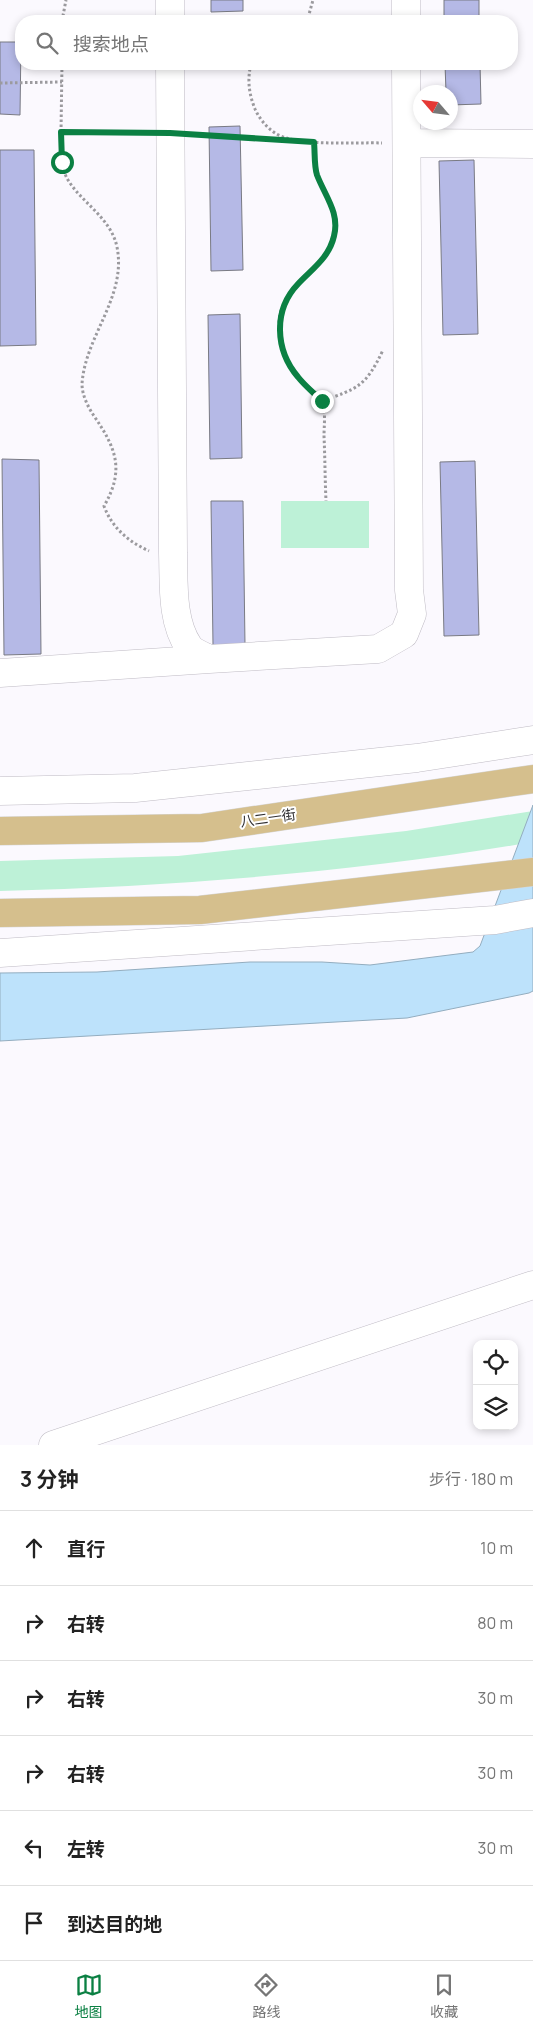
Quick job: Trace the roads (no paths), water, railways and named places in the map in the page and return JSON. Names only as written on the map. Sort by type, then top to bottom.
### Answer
[{"type":"main road","name":"八二一街","points":[[0,831],[202,828],[533,780]]},
{"type":"main road","points":[[0,913],[200,910],[533,872]]},
{"type":"street","points":[[170,0],[170,15]]},
{"type":"street","points":[[170,70],[172,553],[176,610],[181,631],[190,648],[209,659]]},
{"type":"street","points":[[0,673],[378,649],[404,634],[412,614],[409,580],[406,70]]},
{"type":"street","points":[[407,143],[533,144]]},
{"type":"street","points":[[0,792],[135,788],[417,758],[533,740]]},
{"type":"street","points":[[0,953],[495,920],[533,914]]},
{"type":"street","points":[[53,1445],[533,1285]]},
{"type":"water","points":[[533,805],[533,991],[529,993],[407,1018],[0,1041],[0,973],[97,972],[250,962],[322,962],[370,965],[473,952],[480,946]]}]
